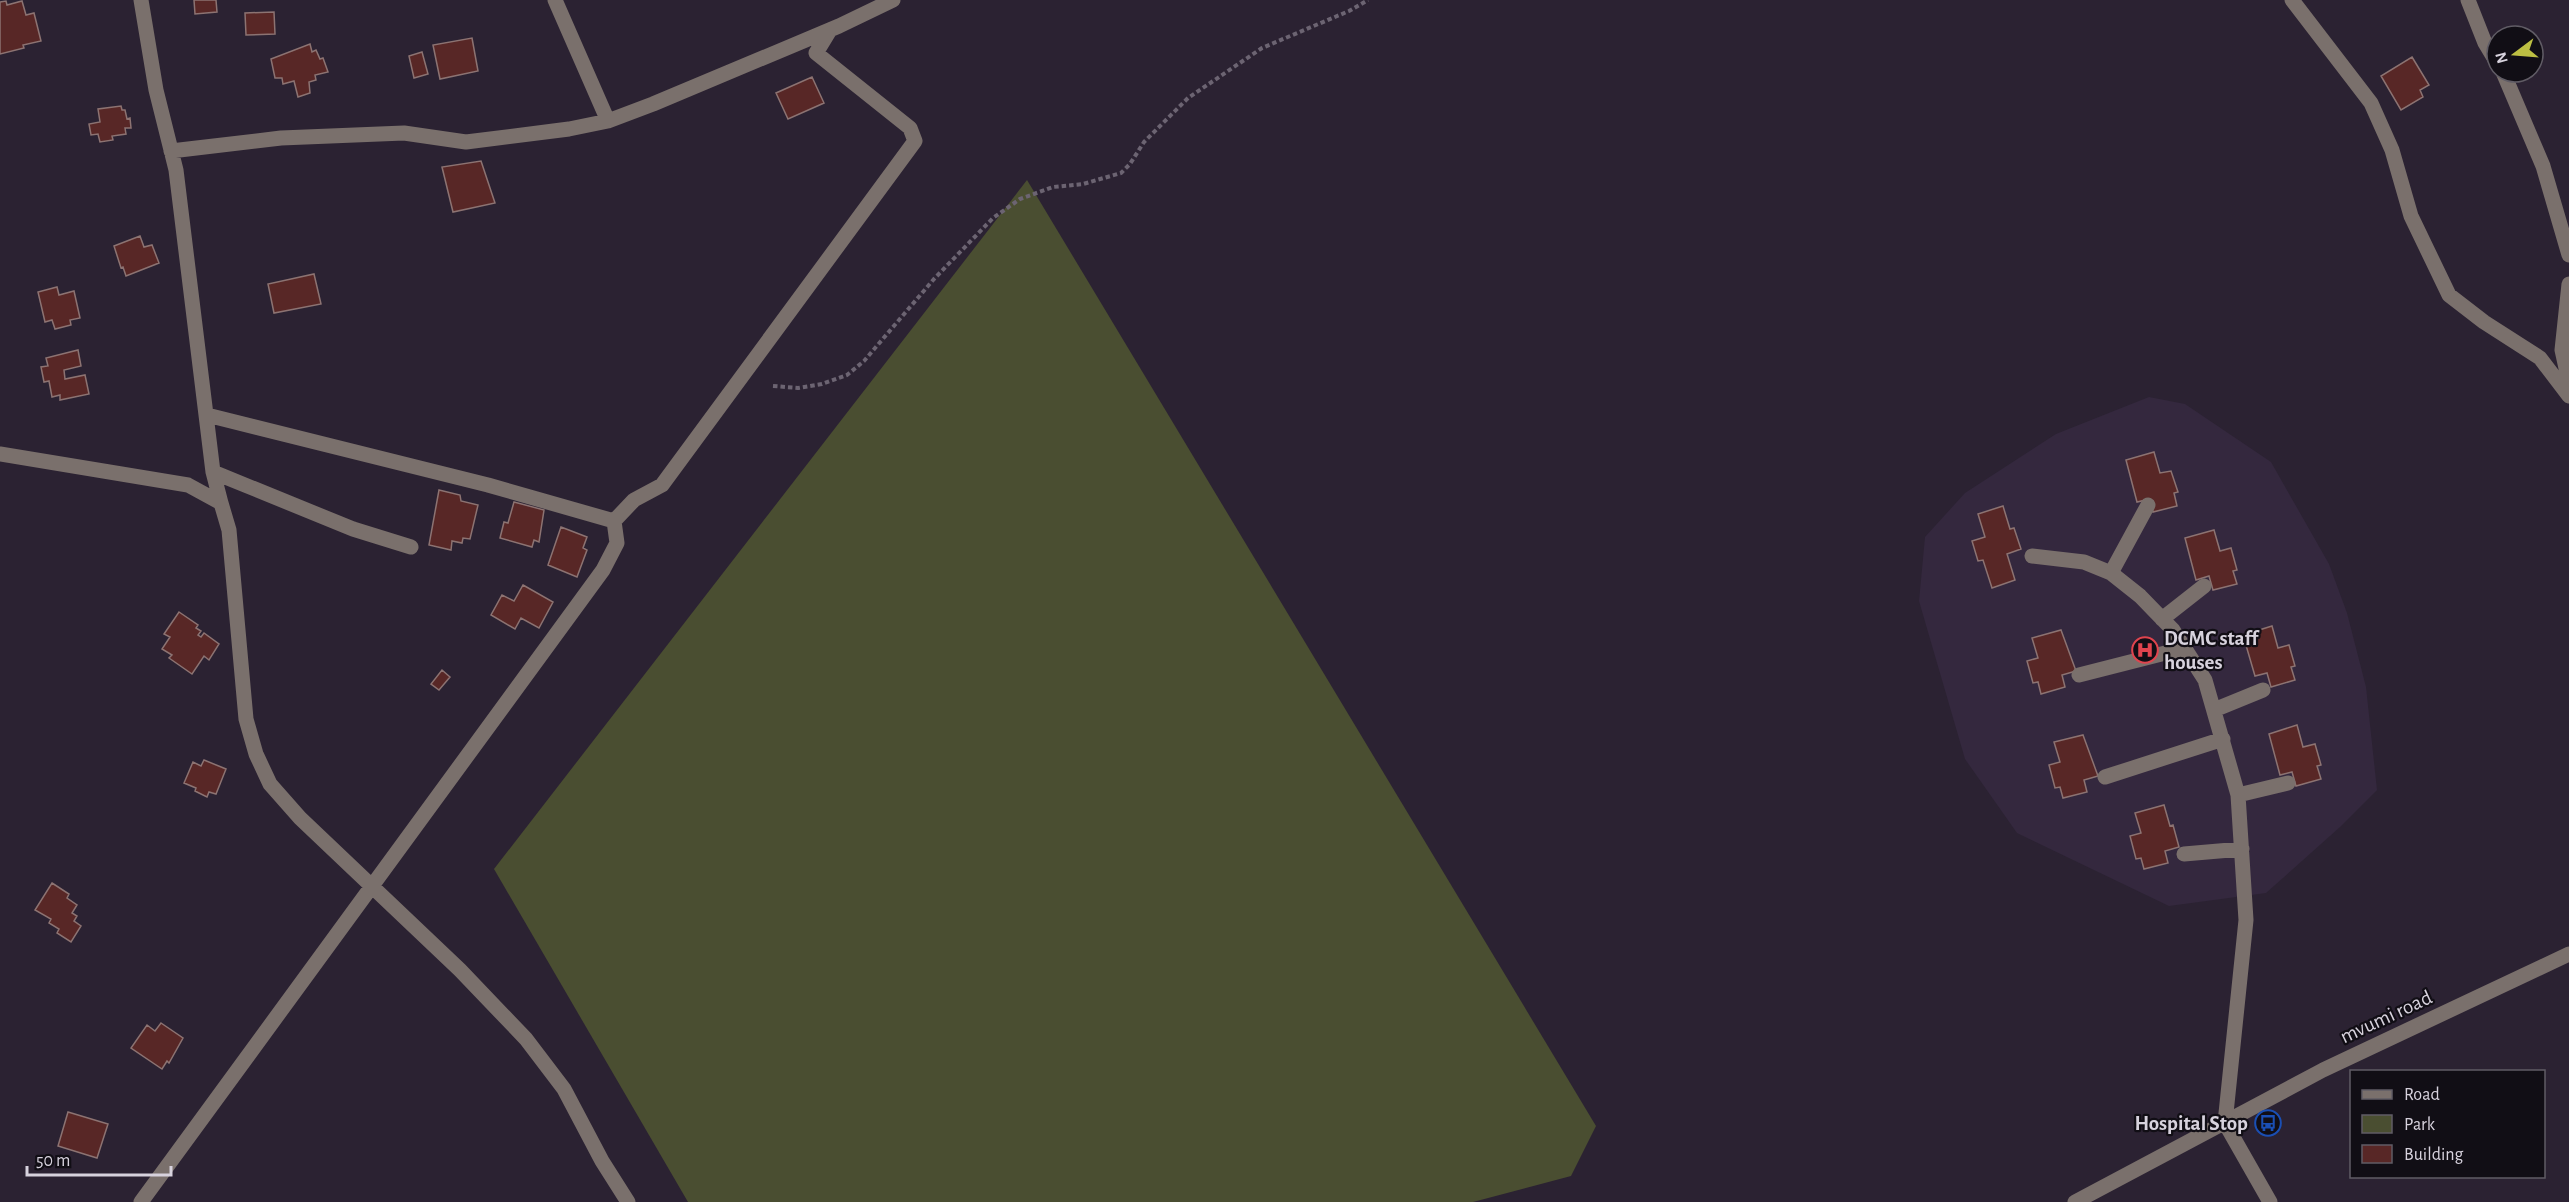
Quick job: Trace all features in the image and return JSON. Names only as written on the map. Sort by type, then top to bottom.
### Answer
[{"type":"street","points":[[141,0],[156,90],[176,170],[213,472],[229,530],[246,719],[256,754],[270,784],[300,818],[460,970],[526,1039],[564,1089],[602,1161],[628,1202]]},
{"type":"street","points":[[555,0],[608,121]]},
{"type":"street","points":[[171,151],[281,138],[404,133],[466,142],[569,129],[608,121],[830,30],[894,0]]},
{"type":"street","points":[[2292,0],[2371,103],[2392,150],[2411,216],[2449,295],[2484,322],[2540,358],[2569,396]]},
{"type":"street","points":[[2468,0],[2485,43]]},
{"type":"street","points":[[614,521],[634,500],[662,485],[915,141],[910,128],[816,53],[830,30]]},
{"type":"street","points":[[2508,84],[2543,166],[2569,255]]},
{"type":"street","points":[[2569,284],[2562,350],[2569,382]]},
{"type":"street","points":[[207,415],[488,485],[614,521]]},
{"type":"street","points":[[0,454],[188,485],[221,503]]},
{"type":"street","points":[[213,472],[352,529],[411,547]]},
{"type":"street","points":[[2111,573],[2148,505]]},
{"type":"street","points":[[141,1202],[603,570],[617,543],[614,521]]},
{"type":"street","points":[[2032,556],[2084,562],[2111,573],[2140,596],[2162,619],[2205,680],[2238,795],[2246,920],[2225,1123],[2270,1202]]},
{"type":"street","points":[[2162,619],[2204,586]]},
{"type":"street","points":[[2079,675],[2184,648]]},
{"type":"street","points":[[2214,710],[2263,690]]},
{"type":"street","points":[[2105,777],[2223,739]]},
{"type":"street","points":[[2238,795],[2288,783]]},
{"type":"street","points":[[2184,854],[2242,849]]},
{"type":"street","name":"mvumi road","points":[[2075,1202],[2323,1070],[2569,954]]},
{"type":"path","points":[[773,386],[798,388],[822,384],[847,375],[864,361],[934,279],[993,218],[1020,199],[1042,191],[1121,173],[1130,164],[1144,142],[1188,98],[1262,48],[1349,11],[1368,0]]},
{"type":"shaded area","name":"DCMC staff houses","points":[[2149,397],[2185,404],[2271,462],[2329,564],[2347,613],[2366,687],[2377,790],[2340,827],[2266,893],[2169,906],[2017,833],[1965,759],[1919,601],[1925,537],[1965,493],[2056,434]]},
{"type":"green space","points":[[1027,180],[1596,1126],[1571,1176],[1473,1202],[688,1202],[494,869]]},
{"type":"building","points":[[194,0],[216,0],[217,12],[195,14]]},
{"type":"building","points":[[6,1],[7,5],[22,1],[26,15],[34,13],[41,41],[0,54],[0,2]]},
{"type":"building","points":[[274,12],[275,34],[246,35],[245,13]]},
{"type":"building","points":[[472,38],[478,71],[440,79],[433,45]]},
{"type":"building","points":[[310,44],[312,52],[316,50],[320,59],[323,58],[328,72],[315,75],[316,80],[309,82],[310,93],[298,97],[294,81],[283,84],[282,78],[275,78],[271,59]]},
{"type":"building","points":[[422,52],[428,74],[414,78],[409,56]]},
{"type":"building","points":[[2412,57],[2429,85],[2420,90],[2423,97],[2401,110],[2381,76]]},
{"type":"building","points":[[812,77],[824,103],[788,119],[776,93]]},
{"type":"building","points":[[121,106],[122,110],[125,110],[127,119],[130,118],[131,128],[125,128],[126,134],[112,136],[113,140],[100,142],[98,134],[91,135],[89,124],[100,122],[98,109]]},
{"type":"building","points":[[481,161],[495,203],[453,212],[442,167]]},
{"type":"building","points":[[140,236],[144,247],[152,245],[159,263],[126,276],[114,246]]},
{"type":"building","points":[[314,274],[321,304],[274,313],[268,284]]},
{"type":"building","points":[[57,287],[59,295],[74,291],[80,318],[70,320],[71,325],[55,329],[52,320],[45,322],[38,292]]},
{"type":"building","points":[[78,350],[81,366],[64,370],[65,379],[85,375],[89,394],[60,400],[60,395],[52,397],[49,381],[44,382],[41,367],[48,366],[46,358]]},
{"type":"building","points":[[2154,452],[2160,473],[2171,471],[2178,492],[2174,493],[2177,506],[2153,512],[2150,499],[2137,502],[2126,460]]},
{"type":"building","points":[[439,490],[460,495],[461,501],[478,505],[470,539],[463,538],[462,543],[452,541],[451,550],[429,545]]},
{"type":"building","points":[[514,502],[544,510],[539,542],[534,540],[532,547],[500,538],[504,522],[508,523]]},
{"type":"building","points":[[2003,506],[2010,529],[2014,528],[2021,549],[2007,554],[2015,580],[1992,588],[1983,560],[1978,561],[1972,541],[1985,537],[1978,514]]},
{"type":"building","points":[[561,527],[587,537],[583,548],[587,550],[577,577],[548,565]]},
{"type":"building","points":[[2214,530],[2220,551],[2231,548],[2237,570],[2233,571],[2237,584],[2213,590],[2209,576],[2196,580],[2185,538]]},
{"type":"building","points":[[523,585],[553,602],[539,628],[521,618],[515,629],[491,615],[502,595],[514,601]]},
{"type":"building","points":[[179,612],[198,625],[196,628],[201,631],[198,635],[201,637],[204,633],[219,644],[209,660],[204,656],[192,674],[169,658],[172,655],[162,649],[170,637],[164,634]]},
{"type":"building","points":[[2272,626],[2278,648],[2289,645],[2295,666],[2291,667],[2295,680],[2271,687],[2267,673],[2255,676],[2243,635]]},
{"type":"building","points":[[2061,630],[2076,671],[2062,675],[2065,687],[2041,694],[2038,682],[2033,683],[2027,661],[2038,658],[2032,638]]},
{"type":"building","points":[[442,670],[450,677],[439,690],[431,684]]},
{"type":"building","points":[[2297,725],[2303,747],[2315,744],[2321,765],[2317,766],[2321,779],[2296,786],[2292,772],[2280,775],[2269,734]]},
{"type":"building","points":[[2083,735],[2098,776],[2084,780],[2087,792],[2063,798],[2060,787],[2055,788],[2049,765],[2060,762],[2054,742]]},
{"type":"building","points":[[204,760],[226,769],[216,794],[209,792],[207,797],[195,791],[196,788],[184,783],[193,762],[201,766]]},
{"type":"building","points":[[2164,805],[2179,847],[2165,851],[2168,863],[2144,869],[2141,858],[2136,859],[2130,836],[2141,833],[2135,813]]},
{"type":"building","points":[[52,883],[69,894],[67,898],[77,905],[72,913],[77,916],[74,921],[81,926],[71,942],[57,933],[59,929],[49,923],[51,919],[35,910]]},
{"type":"building","points":[[161,1023],[183,1038],[169,1063],[167,1061],[162,1069],[131,1048],[147,1025],[155,1031]]},
{"type":"building","points":[[68,1112],[108,1124],[97,1158],[58,1146]]},
{"type":"place","name":"DCMC staff houses","points":[[2145,650]]},
{"type":"place","name":"Hospital Stop","points":[[2268,1123]]}]
